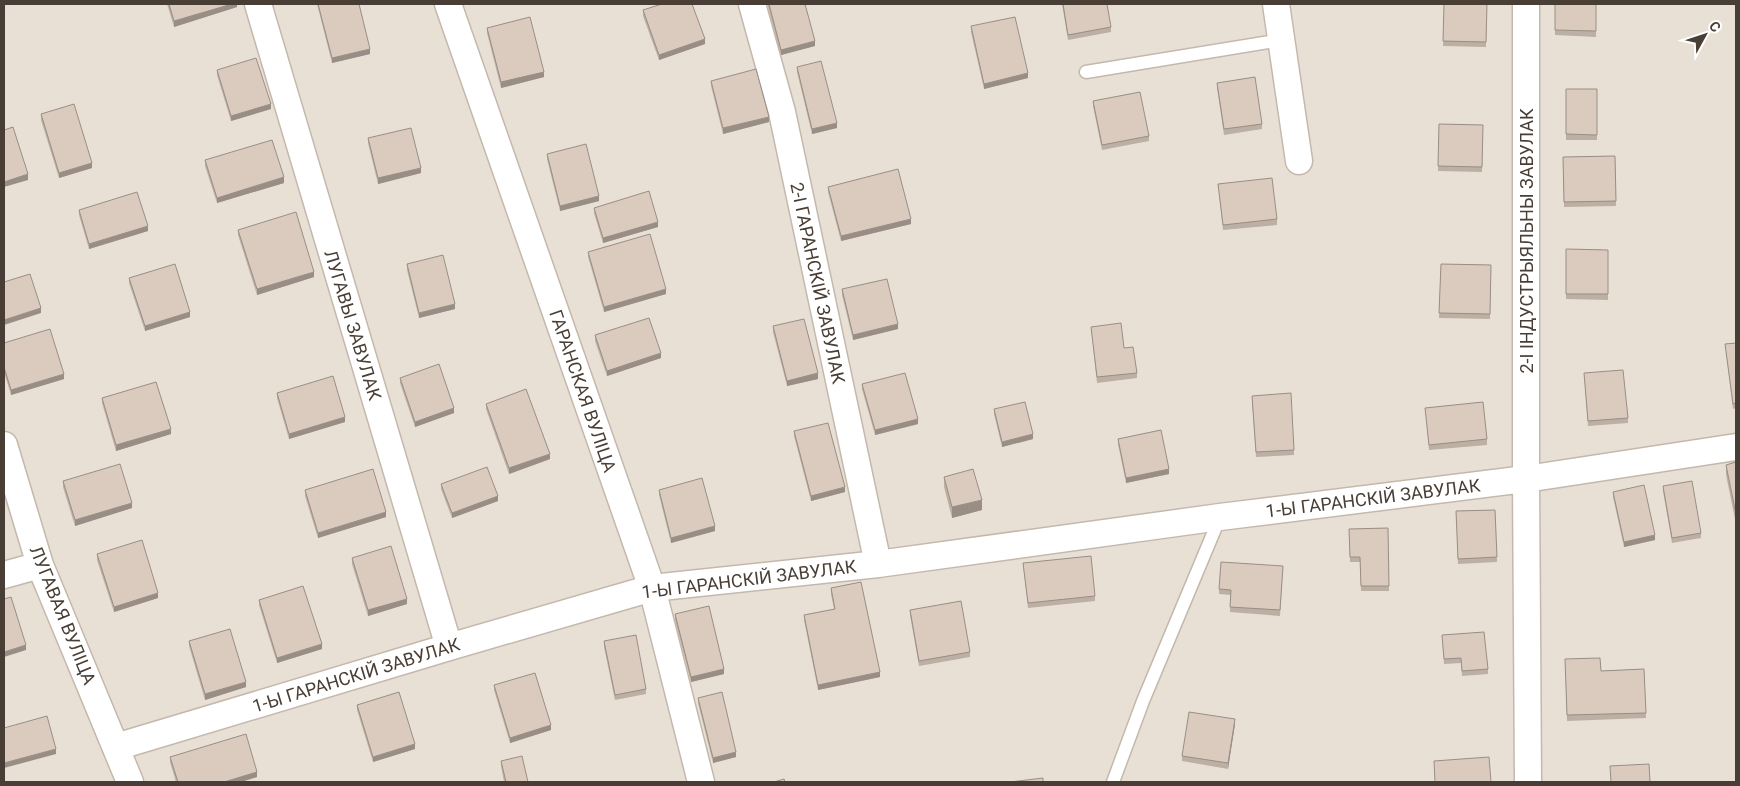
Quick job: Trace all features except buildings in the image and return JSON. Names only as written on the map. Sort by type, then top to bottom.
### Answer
[{"type":"street","name":"ЛУГАВЫ ЗАВУЛАК","points":[[258,4],[449,647]]},
{"type":"street","name":"ГАРАНСКАЯ ВУЛІЦА","points":[[448,4],[652,588],[701,782]]},
{"type":"street","name":"2-І ГАРАНСКІЙ ЗАВУЛАК","points":[[752,4],[782,112],[878,564]]},
{"type":"street","points":[[1276,4],[1299,161]]},
{"type":"street","name":"2-І ІНДУСТРЫЯЛЬНЫ ЗАВУЛАК","points":[[1526,4],[1526,479]]},
{"type":"street","name":"ЛУГАВАЯ ВУЛІЦА","points":[[4,445],[40,565],[130,782]]},
{"type":"street","name":"1-Ы ГАРАНСКІЙ ЗАВУЛАК","points":[[116,747],[652,588],[878,564],[1220,517],[1526,479],[1736,448]]},
{"type":"street","points":[[1526,479],[1528,782]]},
{"type":"street","points":[[4,575],[40,565]]},
{"type":"lane","points":[[1086,72],[1282,40]]},
{"type":"lane","points":[[1113,782],[1143,701],[1220,517]]},
{"type":"shaded area","points":[[4,4],[1736,4],[1736,782],[4,782]]}]
